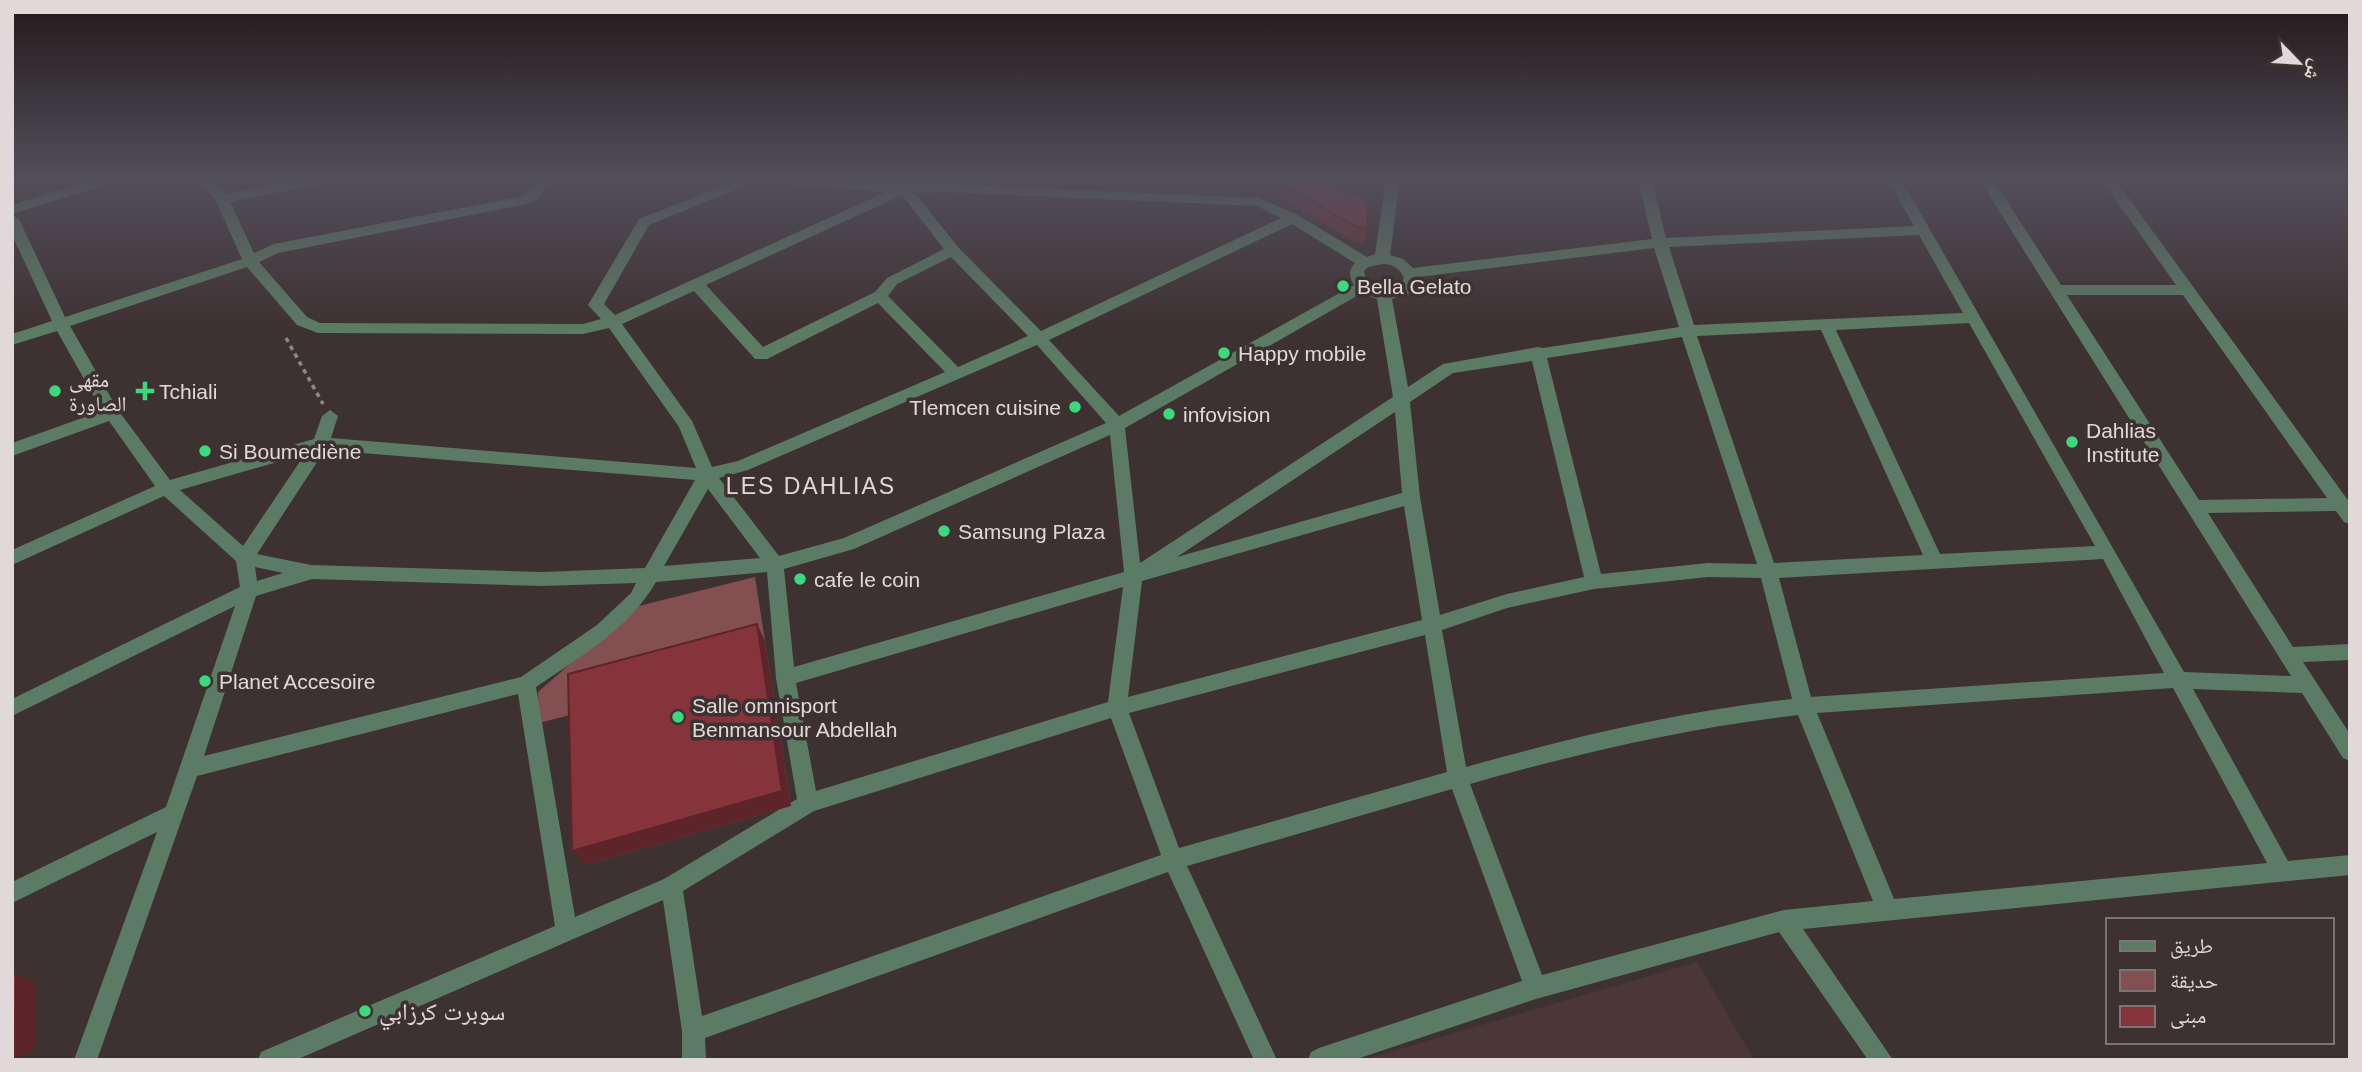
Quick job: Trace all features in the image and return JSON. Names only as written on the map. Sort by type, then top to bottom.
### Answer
[{"type":"street","points":[[14,229],[18,248],[112,414],[166,488],[245,558],[312,572],[542,579],[649,575],[775,564],[848,544],[1116,425],[1362,287]]},
{"type":"street","points":[[236,229],[250,261],[302,321],[318,328],[583,329],[613,322],[817,229]]},
{"type":"street","points":[[12,340],[250,261],[274,249],[377,229]]},
{"type":"street","points":[[640,229],[596,305],[613,322],[685,425],[706,475],[775,564],[786,678],[808,803]]},
{"type":"street","points":[[936,229],[1116,425],[1133,577],[1117,708],[1172,860],[1266,1060]]},
{"type":"street","points":[[12,558],[166,488],[321,443],[706,475],[742,466],[1039,338],[1270,229]]},
{"type":"street","points":[[1311,229],[1364,262]]},
{"type":"street","points":[[1382,258],[1386,229]]},
{"type":"street","points":[[1657,229],[1768,571],[1804,706],[1887,909]]},
{"type":"street","points":[[2018,229],[2197,507],[2350,752]]},
{"type":"street","points":[[2144,229],[2345,511]]},
{"type":"street","points":[[1410,273],[1660,243],[1924,230],[2108,552],[2282,870]]},
{"type":"street","points":[[696,285],[761,355],[880,296],[892,281],[953,250]]},
{"type":"street","points":[[1382,258],[1399,263],[1410,273],[1410,284],[1406,289],[1384,295],[1362,287],[1355,277],[1359,266],[1364,262],[1382,258]]},
{"type":"street","points":[[2057,290],[2187,290]]},
{"type":"street","points":[[1384,295],[1402,400],[1411,497],[1458,778],[1536,988]]},
{"type":"street","points":[[880,296],[956,374]]},
{"type":"street","points":[[1133,577],[1449,368],[1538,352],[1688,331],[1975,318]]},
{"type":"street","points":[[1826,325],[1935,562]]},
{"type":"street","points":[[1538,352],[1594,582]]},
{"type":"street","points":[[12,450],[112,414]]},
{"type":"street","points":[[83,1058],[190,769],[249,591],[245,558],[321,443],[330,416]]},
{"type":"street","points":[[190,769],[526,684],[604,630],[637,598],[706,475]]},
{"type":"street","points":[[786,678],[1411,497]]},
{"type":"street","points":[[2197,507],[2345,511]]},
{"type":"street","points":[[270,1060],[672,887],[808,803],[1117,708],[1433,625],[1507,601],[1594,582],[1708,570],[1768,571],[2108,552]]},
{"type":"street","points":[[12,708],[249,591],[312,572]]},
{"type":"street","points":[[2290,655],[2350,652]]},
{"type":"street","points":[[693,1031],[1172,860],[1564,748],[1741,713],[1804,706],[2177,680],[2307,685]]},
{"type":"street","points":[[526,684],[567,933]]},
{"type":"street","points":[[12,893],[172,814]]},
{"type":"street","points":[[1318,1060],[1536,988],[1784,920],[2350,865]]},
{"type":"street","points":[[672,887],[693,1031],[694,1060]]},
{"type":"street","points":[[1784,920],[1882,1060]]},
{"type":"path","points":[[286,338],[330,416]]},
{"type":"shaded area","points":[[1697,962],[1754,1060],[1362,1060]]},
{"type":"green space","name":"Salle omnisport Benmansour Abdellah","points":[[755,577],[791,806],[585,865],[578,713],[539,723],[538,692],[635,607]]},
{"type":"building","name":"Salle omnisport Benmansour Abdellah","points":[[757,624],[782,791],[572,851],[568,674]]},
{"type":"building","points":[[16,974],[15,1040],[12,1041],[12,976]]},
{"type":"place","name":"Bella Gelato","points":[[1343,286]]},
{"type":"place","name":"Happy mobile","points":[[1224,353]]},
{"type":"place","name":"مقهى الصاورة","points":[[55,391]]},
{"type":"place","name":"Tchiali","points":[[145,391]]},
{"type":"place","name":"Tlemcen cuisine","points":[[1075,407]]},
{"type":"place","name":"infovision","points":[[1169,414]]},
{"type":"place","name":"Dahlias Institute","points":[[2072,442]]},
{"type":"place","name":"Si Boumediène","points":[[205,451]]},
{"type":"place","name":"Samsung Plaza","points":[[944,531]]},
{"type":"place","name":"cafe le coin","points":[[800,579]]},
{"type":"place","name":"Planet Accesoire","points":[[205,681]]},
{"type":"place","name":"Salle omnisport Benmansour Abdellah","points":[[678,717]]},
{"type":"place","name":"سوبرت كرزابي","points":[[365,1011]]},
{"type":"district","name":"LES DAHLIAS","points":[[811,486]]}]
